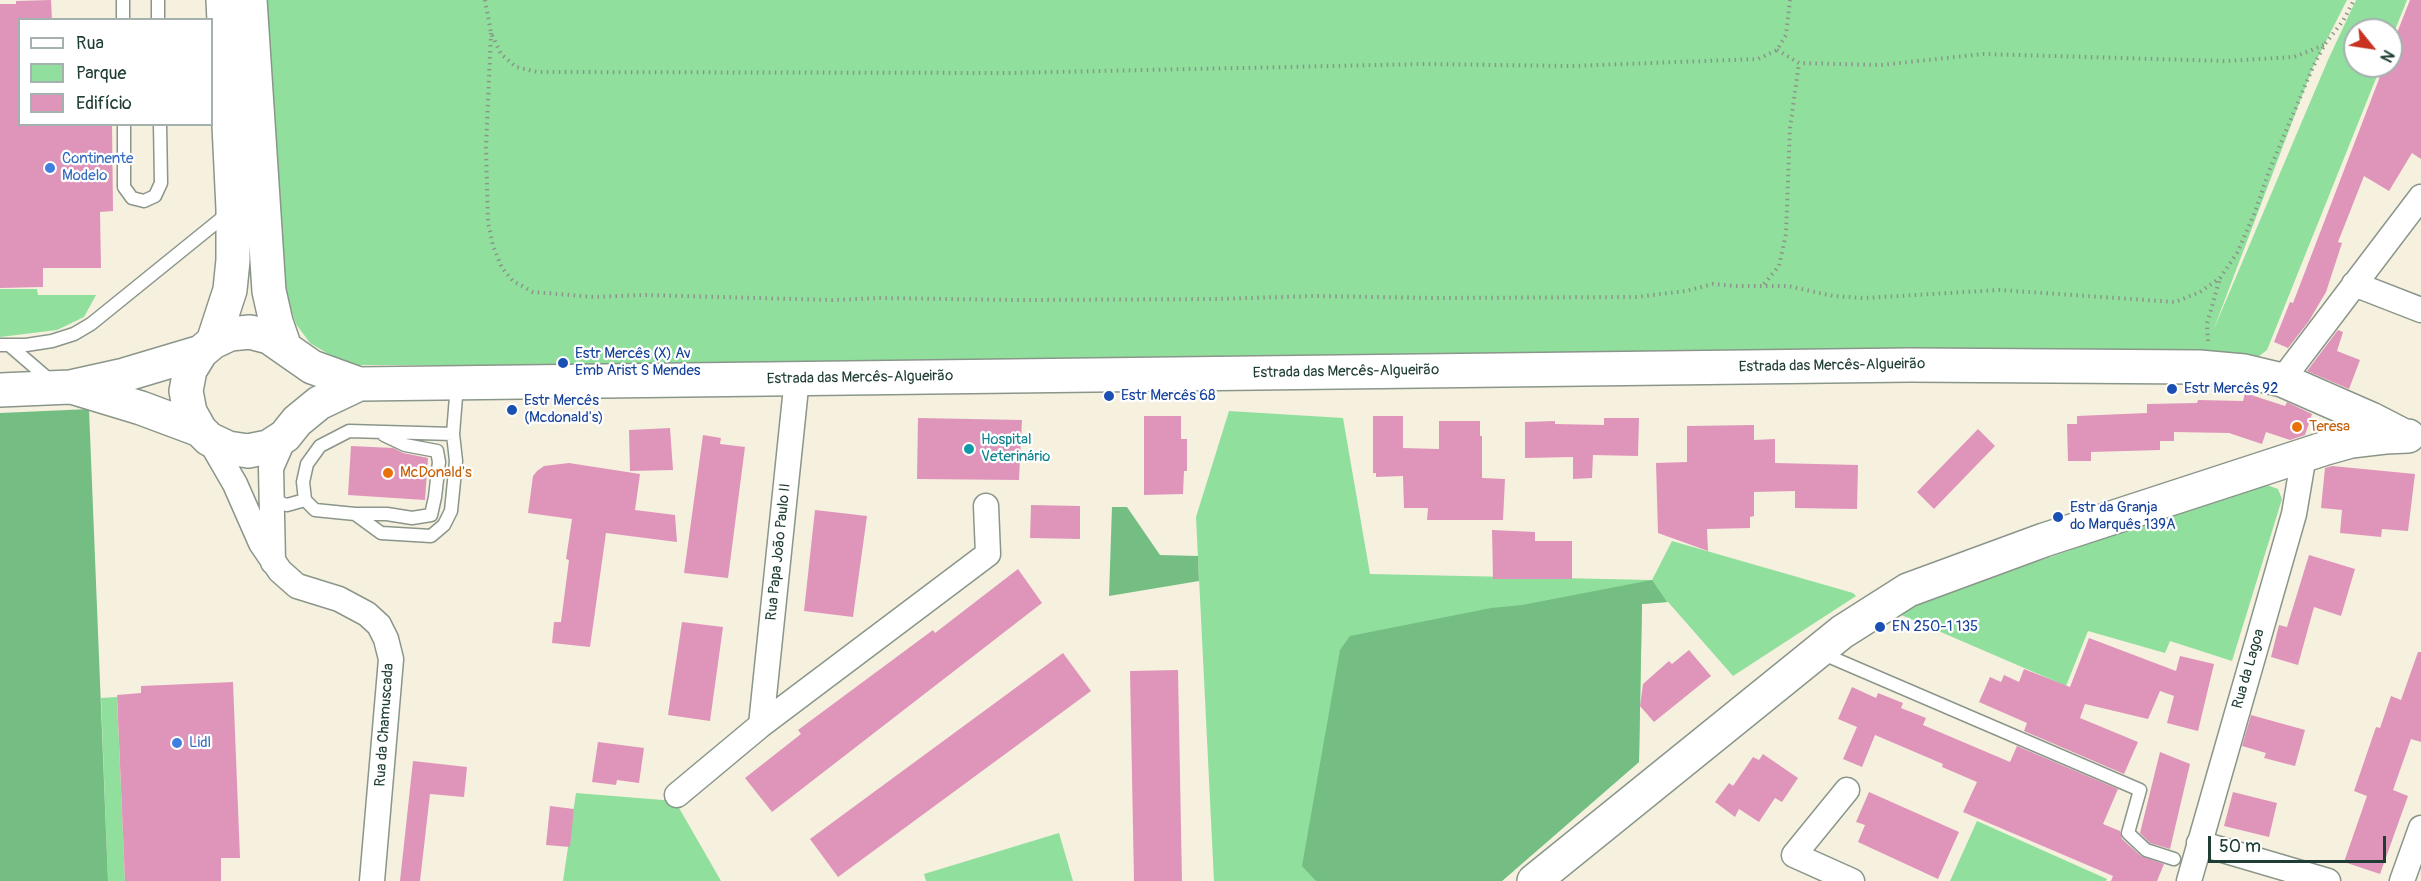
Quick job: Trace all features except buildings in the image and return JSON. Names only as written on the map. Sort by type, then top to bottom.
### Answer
[{"type":"street","points":[[205,434],[190,412],[186,391],[190,370],[207,347],[230,290],[233,260],[233,209],[219,63],[223,0]]},
{"type":"street","points":[[250,0],[269,291],[276,322],[289,351],[301,370],[305,387],[303,405],[271,468],[273,562]]},
{"type":"street","points":[[2283,380],[2421,197]]},
{"type":"street","points":[[2354,284],[2421,310]]},
{"type":"street","name":"Estrada das Mercês-Algueirão","points":[[0,390],[64,387],[124,375],[207,347],[230,334],[250,332],[269,337],[328,375],[359,384],[1910,365],[2209,368],[2244,371],[2283,380],[2412,437]]},
{"type":"street","name":"Rua Papa João Paulo II","points":[[760,725],[797,378]]},
{"type":"street","name":"Estrada das Mercês-Algueirão","points":[[64,387],[141,408],[205,434],[228,448],[248,451],[268,447],[319,403],[359,384]]},
{"type":"street","points":[[2315,452],[2331,424],[2326,400]]},
{"type":"street","name":"Rua da Chamuscada","points":[[205,434],[235,484],[261,543],[273,562],[297,586],[339,599],[368,614],[379,625],[386,639],[391,659],[372,881]]},
{"type":"street","points":[[1534,881],[1818,651],[1870,612],[1927,581],[2044,540],[2351,441],[2412,437]]},
{"type":"street","name":"Rua da Lagoa","points":[[2189,881],[2294,514],[2315,452]]},
{"type":"street","points":[[677,795],[760,725],[988,554],[986,506]]},
{"type":"street","points":[[1847,790],[1794,855],[1852,881]]},
{"type":"street","points":[[2402,881],[2421,828]]},
{"type":"street","points":[[2199,843],[2328,881]]},
{"type":"lane","points":[[123,0],[123,18]]},
{"type":"lane","points":[[158,0],[158,18]]},
{"type":"lane","points":[[219,63],[237,66],[244,74],[250,105],[258,121]]},
{"type":"lane","points":[[124,126],[124,187],[132,198],[144,201],[155,196],[161,183],[160,126]]},
{"type":"lane","points":[[5,345],[26,345],[52,340],[74,333],[91,324],[233,209]]},
{"type":"lane","points":[[5,345],[64,387]]},
{"type":"lane","points":[[355,514],[381,533],[431,536],[444,525],[452,512],[456,461],[453,434],[457,384]]},
{"type":"lane","points":[[379,432],[405,445],[437,451],[435,497],[431,515],[412,518],[387,514],[315,510],[304,500],[303,482],[307,464],[320,446],[349,431],[453,434]]},
{"type":"lane","points":[[272,500],[286,506],[304,500]]},
{"type":"lane","points":[[1818,651],[2140,790],[2128,833],[2146,850],[2174,859]]},
{"type":"path","points":[[485,0],[490,33],[486,147],[488,222],[493,246],[502,268],[513,281],[533,292],[594,297],[644,295],[832,300],[878,298],[1217,299],[1313,296],[1636,297],[1686,291],[1713,284],[1734,286],[1764,284],[1788,286],[1833,296],[1864,298],[2000,290],[2175,302],[2200,292],[2220,278]]},
{"type":"path","points":[[490,33],[501,54],[516,67],[538,72],[1007,73],[1426,64],[1570,66],[1758,59],[1778,50],[1786,36],[1790,0]]},
{"type":"path","points":[[2209,368],[2207,324],[2220,278],[2236,253],[2255,212],[2288,124],[2325,44],[2343,21],[2354,0]]},
{"type":"path","points":[[1778,50],[1799,63],[1881,65],[1983,54],[2226,61],[2294,57],[2325,44]]},
{"type":"path","points":[[1764,284],[1779,266],[1786,234],[1791,128],[1799,63]]},
{"type":"green space","points":[[259,0],[2347,0],[2313,67],[2213,331],[2343,28],[2343,78],[2376,78],[2267,350],[2258,357],[2199,367],[354,365],[310,343],[296,324],[285,292]]},
{"type":"green space","points":[[2356,0],[2407,0],[2400,18],[2348,18]]},
{"type":"green space","points":[[0,289],[37,289],[38,295],[96,295],[84,317],[57,330],[0,337]]},
{"type":"green space","points":[[89,409],[108,881],[0,881],[0,413]]},
{"type":"green space","points":[[1229,411],[1343,418],[1370,574],[1652,580],[1672,541],[1853,593],[1856,596],[1733,676],[1668,602],[1642,604],[1639,762],[1502,881],[1214,881],[1196,517]]},
{"type":"green space","points":[[2261,483],[2278,489],[2282,499],[2232,661],[2170,641],[2165,653],[2088,631],[2066,686],[1899,614],[1932,594],[2045,559]]},
{"type":"green space","points":[[1112,507],[1127,507],[1160,555],[1198,556],[1199,581],[1109,596]]},
{"type":"green space","points":[[1652,580],[1667,602],[1642,604],[1639,762],[1502,881],[1316,881],[1302,866],[1340,650],[1350,636],[1491,608],[1522,605]]},
{"type":"green space","points":[[117,697],[125,881],[108,881],[101,698]]},
{"type":"green space","points":[[576,793],[675,801],[721,881],[563,881]]},
{"type":"green space","points":[[1977,821],[2107,879],[2106,881],[1950,881]]},
{"type":"green space","points":[[1059,833],[1073,881],[926,881],[924,874]]},
{"type":"place","name":"Continente Modelo","points":[[50,168]]},
{"type":"place","name":"Estr Mercês (X) Av Emb Arist S Mendes","points":[[563,363]]},
{"type":"place","name":"Estr Mercês 92","points":[[2172,389]]},
{"type":"place","name":"Estr Mercês 68","points":[[1109,396]]},
{"type":"place","name":"Estr Mercês (Mcdonald's)","points":[[512,410]]},
{"type":"place","name":"Teresa","points":[[2297,427]]},
{"type":"place","name":"Hospital Veterinário","points":[[969,449]]},
{"type":"place","name":"McDonald's","points":[[388,473]]},
{"type":"place","name":"Estr da Granja do Marquês 139A","points":[[2058,517]]},
{"type":"place","name":"EN 250-1 135","points":[[1880,627]]},
{"type":"place","name":"Lidl","points":[[177,743]]}]
